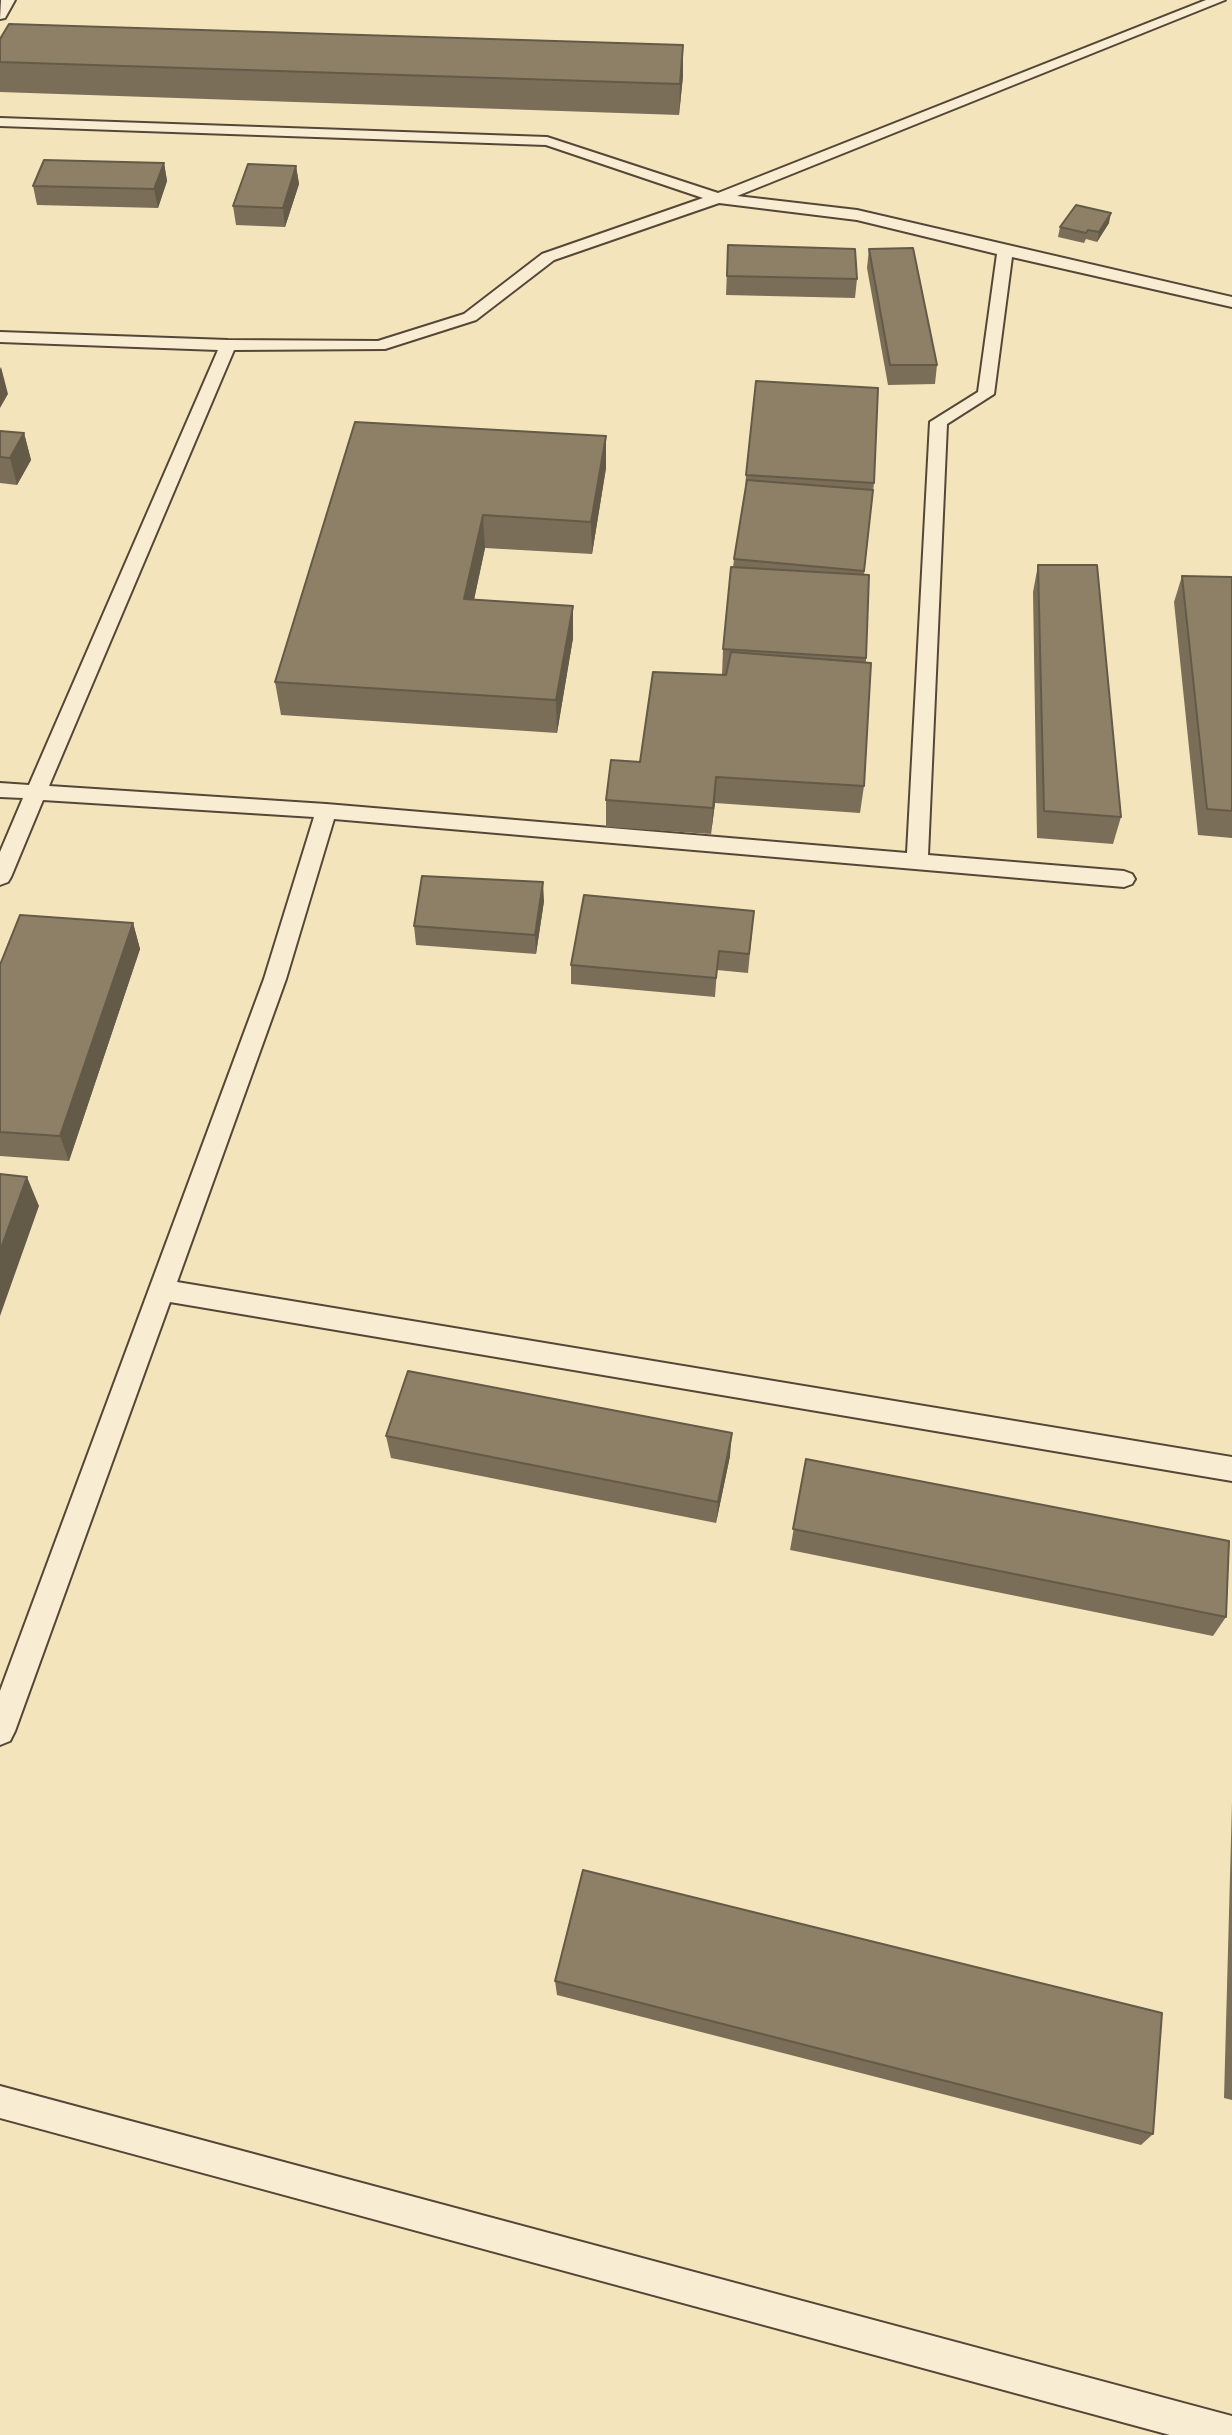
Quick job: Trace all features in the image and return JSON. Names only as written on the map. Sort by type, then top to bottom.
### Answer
[{"type":"lane","points":[[0,15],[8,0]]},
{"type":"lane","points":[[0,337],[228,345],[379,346],[470,317],[548,257],[718,198],[1218,0]]},
{"type":"lane","points":[[0,122],[547,141],[718,198],[857,215],[1232,302]]},
{"type":"lane","points":[[917,861],[939,422],[986,394],[1005,251]]},
{"type":"lane","points":[[0,877],[228,345]]},
{"type":"lane","points":[[0,790],[326,811],[1124,879]]},
{"type":"lane","points":[[0,1731],[275,979],[326,811]]},
{"type":"lane","points":[[161,1290],[1232,1469]]},
{"type":"lane","points":[[0,2102],[1232,2434]]},
{"type":"building","points":[[9,24],[683,45],[680,84],[0,62],[0,39]]},
{"type":"building","points":[[44,160],[164,163],[154,189],[33,186]]},
{"type":"building","points":[[248,164],[296,166],[283,208],[233,206]]},
{"type":"building","points":[[1076,205],[1111,213],[1099,232],[1088,230],[1086,233],[1060,227]]},
{"type":"building","points":[[728,245],[855,249],[857,279],[727,276]]},
{"type":"building","points":[[913,248],[937,365],[890,365],[869,249]]},
{"type":"building","points":[[756,381],[878,388],[874,483],[746,475]]},
{"type":"building","points":[[355,422],[606,436],[591,522],[483,515],[464,599],[573,606],[556,700],[275,682]]},
{"type":"building","points":[[0,431],[24,433],[10,458],[0,457]]},
{"type":"building","points":[[747,480],[873,490],[864,571],[734,559]]},
{"type":"building","points":[[1038,565],[1097,565],[1121,817],[1044,811]]},
{"type":"building","points":[[731,567],[869,575],[866,658],[723,649]]},
{"type":"building","points":[[1182,576],[1232,577],[1232,811],[1207,809]]},
{"type":"building","points":[[731,652],[871,663],[864,786],[716,777],[713,808],[606,800],[611,760],[640,762],[653,672],[726,675]]},
{"type":"building","points":[[422,876],[543,882],[535,935],[414,926]]},
{"type":"building","points":[[584,895],[754,911],[749,954],[719,951],[716,978],[571,965]]},
{"type":"building","points":[[20,915],[133,923],[60,1136],[0,1132],[0,965]]},
{"type":"building","points":[[0,1174],[27,1177],[0,1251]]},
{"type":"building","points":[[408,1371],[732,1433],[718,1502],[386,1436]]},
{"type":"building","points":[[806,1459],[1229,1541],[1226,1617],[793,1529]]},
{"type":"building","points":[[583,1870],[1162,2013],[1153,2134],[555,1981]]}]
